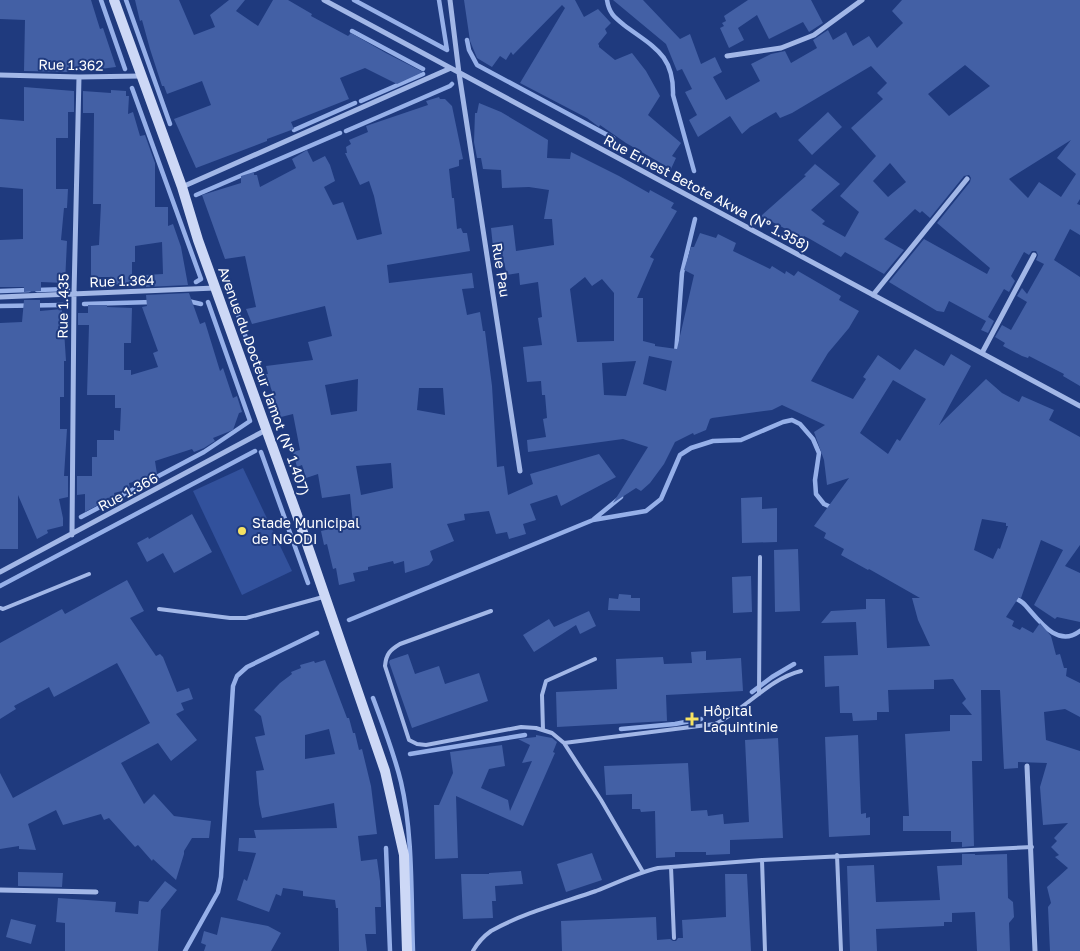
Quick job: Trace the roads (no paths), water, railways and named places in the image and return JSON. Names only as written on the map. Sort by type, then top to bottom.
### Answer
[{"type":"main road","name":"Avenue du Docteur Jamot (N° 1.407)","points":[[114,0],[182,187],[385,771],[404,855],[407,951]]},
{"type":"street","name":"Rue Ernest Betote Akwa (N° 1.358)","points":[[324,0],[1080,406]]},
{"type":"street","name":"Rue Pau","points":[[450,0],[459,72],[520,471]]},
{"type":"street","points":[[727,56],[781,48],[814,35],[862,0]]},
{"type":"street","points":[[182,187],[451,68]]},
{"type":"street","name":"Rue 1.362","points":[[0,75],[141,76]]},
{"type":"street","name":"Rue 1.435","points":[[72,535],[74,294],[79,77]]},
{"type":"street","points":[[873,295],[967,179]]},
{"type":"street","points":[[982,353],[1034,255]]},
{"type":"street","name":"Rue 1.364","points":[[0,297],[216,288]]},
{"type":"street","name":"Rue 1.366","points":[[0,572],[267,430]]},
{"type":"street","points":[[1028,766],[1035,951]]},
{"type":"street","points":[[0,890],[96,892]]},
{"type":"lane","points":[[759,694],[760,557]]},
{"type":"lane","points":[[0,608],[3,609],[89,574]]},
{"type":"lane","points":[[159,609],[230,618],[246,618],[325,596]]},
{"type":"lane","points":[[492,611],[400,644],[389,650],[386,657],[386,666],[409,740],[417,744],[426,745],[521,727],[552,733],[564,743],[601,800],[643,872]]},
{"type":"lane","points":[[543,730],[542,695],[546,681],[595,659]]},
{"type":"lane","points":[[564,743],[715,724],[730,716],[787,674],[800,671]]},
{"type":"lane","points":[[473,951],[489,932],[514,920],[643,872],[671,867],[762,860],[1032,847]]},
{"type":"lane","points":[[838,856],[841,951]]},
{"type":"lane","points":[[762,860],[765,951]]},
{"type":"lane","points":[[671,867],[674,938]]},
{"type":"waterway","points":[[101,0],[125,69]]},
{"type":"waterway","points":[[126,0],[170,124]]},
{"type":"waterway","points":[[354,0],[447,50]]},
{"type":"waterway","points":[[439,0],[447,50]]},
{"type":"waterway","points":[[607,0],[609,8],[615,17],[653,46],[666,61],[670,70],[673,95],[694,171]]},
{"type":"waterway","points":[[352,31],[423,69]]},
{"type":"waterway","points":[[467,40],[469,50],[477,65],[613,138]]},
{"type":"waterway","points":[[361,101],[423,74]]},
{"type":"waterway","points":[[346,131],[452,84]]},
{"type":"waterway","points":[[132,88],[201,279],[196,282]]},
{"type":"waterway","points":[[294,130],[355,103]]},
{"type":"waterway","points":[[196,195],[340,133]]},
{"type":"waterway","points":[[676,354],[682,273],[695,219]]},
{"type":"waterway","points":[[227,283],[261,381]]},
{"type":"waterway","points":[[37,290],[68,289]]},
{"type":"waterway","points":[[0,291],[29,290]]},
{"type":"waterway","points":[[188,301],[201,304]]},
{"type":"waterway","points":[[84,304],[153,302]]},
{"type":"waterway","points":[[81,517],[204,452],[250,421],[208,302]]},
{"type":"waterway","points":[[0,306],[63,305]]},
{"type":"waterway","points":[[349,620],[593,520],[646,511],[661,499],[680,455],[691,448],[713,441],[741,440],[783,422],[792,420],[800,424],[813,439],[819,453],[815,480],[816,494],[824,504],[833,508]]},
{"type":"waterway","points":[[0,586],[255,451]]},
{"type":"waterway","points":[[261,452],[308,583]]},
{"type":"waterway","points":[[594,519],[621,497]]},
{"type":"waterway","points":[[1014,597],[1025,605],[1043,625],[1057,635],[1064,637],[1080,631]]},
{"type":"waterway","points":[[185,951],[218,892],[221,877],[233,686],[237,676],[247,667],[317,633]]},
{"type":"waterway","points":[[752,692],[794,664]]},
{"type":"waterway","points":[[373,698],[395,760],[405,802],[411,866],[413,951]]},
{"type":"waterway","points":[[621,729],[675,724],[701,719]]},
{"type":"waterway","points":[[410,754],[525,735]]},
{"type":"waterway","points":[[386,848],[390,951]]},
{"type":"place","name":"Stade Municipal de NGODI","points":[[242,531]]},
{"type":"place","name":"Hôpital Laquintinie","points":[[692,719]]}]
